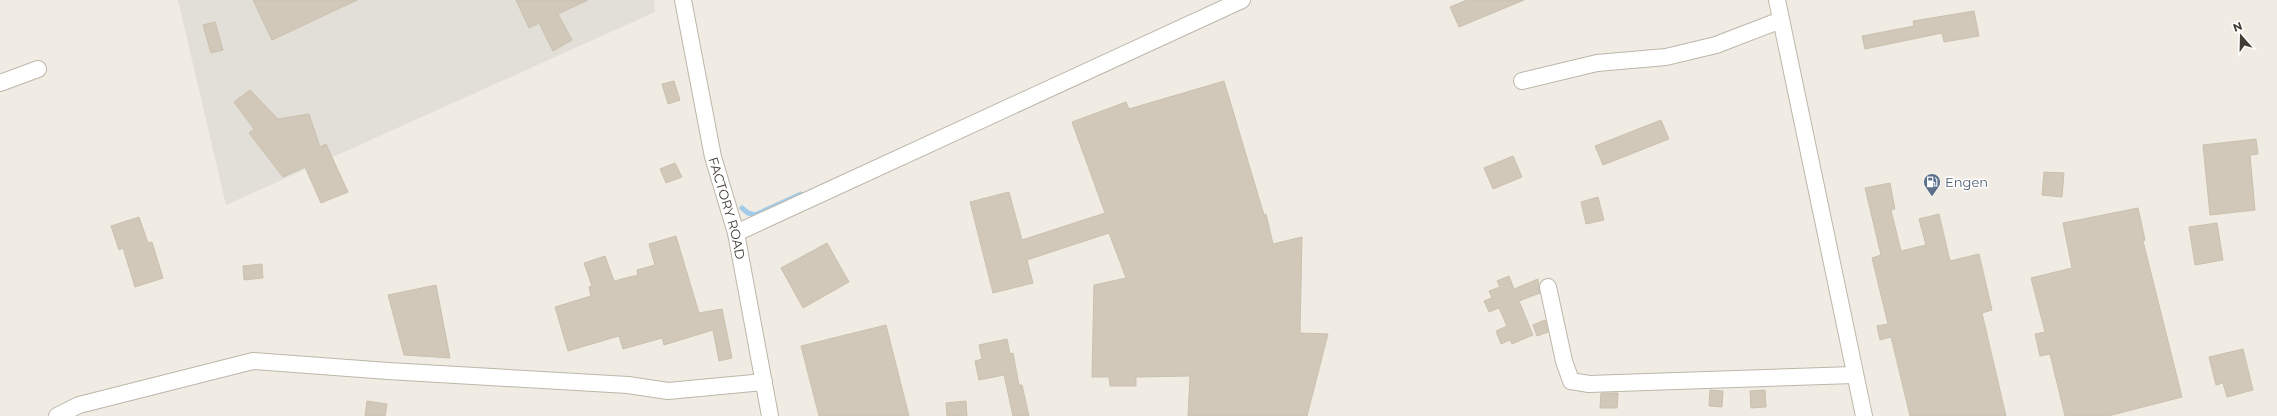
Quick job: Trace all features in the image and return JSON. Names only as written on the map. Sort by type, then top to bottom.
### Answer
[{"type":"street","name":"FACTORY ROAD","points":[[682,0],[713,157],[736,233],[770,416]]},
{"type":"street","points":[[736,233],[1242,0]]},
{"type":"street","points":[[1777,0],[1854,375],[1864,416]]},
{"type":"street","points":[[1522,81],[1597,63],[1666,57],[1716,45],[1781,20]]},
{"type":"street","points":[[0,83],[38,69]]},
{"type":"street","points":[[1548,287],[1564,361],[1571,381],[1589,384],[1854,375]]},
{"type":"street","points":[[57,416],[79,405],[253,361],[396,372],[628,385],[668,391],[764,382]]},
{"type":"shaded area","points":[[178,0],[654,0],[655,12],[226,205]]},
{"type":"building","points":[[253,0],[357,0],[272,40]]},
{"type":"building","points":[[516,0],[588,0],[558,14],[572,40],[553,51],[539,23],[529,28]]},
{"type":"building","points":[[1467,0],[1524,0],[1459,27],[1450,7]]},
{"type":"building","points":[[1974,11],[1979,36],[1944,42],[1942,33],[1865,49],[1862,36],[1914,26],[1913,21]]},
{"type":"building","points":[[215,22],[223,50],[211,53],[203,25]]},
{"type":"building","points":[[674,81],[680,100],[668,104],[662,84]]},
{"type":"building","points":[[1224,81],[1264,215],[1266,214],[1273,244],[1302,237],[1300,333],[1328,334],[1307,416],[1188,416],[1190,376],[1136,377],[1136,386],[1110,386],[1109,377],[1092,377],[1094,285],[1126,278],[1109,233],[1027,260],[1033,283],[993,293],[970,202],[1009,192],[1022,240],[1105,213],[1072,122],[1126,102],[1129,109]]},
{"type":"building","points":[[250,90],[278,119],[309,114],[320,147],[326,144],[348,192],[321,203],[305,167],[283,177],[249,133],[254,129],[234,102]]},
{"type":"building","points":[[1661,120],[1669,139],[1603,165],[1595,146]]},
{"type":"building","points":[[2256,139],[2258,154],[2250,155],[2255,210],[2210,215],[2203,145]]},
{"type":"building","points":[[1513,156],[1522,177],[1493,189],[1484,168]]},
{"type":"building","points":[[675,163],[682,177],[666,183],[660,169]]},
{"type":"building","points":[[2044,172],[2064,173],[2062,197],[2042,195]]},
{"type":"building","points":[[1890,183],[1895,209],[1891,210],[1901,251],[1926,245],[1919,219],[1939,214],[1950,261],[1979,254],[1992,310],[1982,313],[2006,416],[1910,416],[1891,337],[1880,340],[1877,326],[1888,324],[1872,258],[1881,255],[1865,188]]},
{"type":"building","points":[[1598,197],[1604,220],[1586,224],[1581,202]]},
{"type":"building","points":[[2138,208],[2145,240],[2143,241],[2182,397],[2108,416],[2065,416],[2050,354],[2040,356],[2035,334],[2045,332],[2031,278],[2072,268],[2063,223]]},
{"type":"building","points":[[139,217],[148,243],[152,242],[163,278],[135,287],[123,248],[119,250],[111,226]]},
{"type":"building","points":[[2217,223],[2223,260],[2195,265],[2189,227]]},
{"type":"building","points":[[676,236],[699,313],[722,309],[732,358],[719,361],[713,330],[664,345],[662,338],[623,349],[619,336],[568,351],[555,307],[591,296],[589,287],[592,286],[584,263],[605,256],[614,281],[638,275],[637,270],[655,265],[649,244]]},
{"type":"building","points":[[827,243],[849,282],[803,308],[781,268]]},
{"type":"building","points":[[262,264],[263,278],[244,280],[243,266]]},
{"type":"building","points":[[1509,276],[1514,289],[1538,279],[1540,293],[1519,301],[1533,335],[1512,344],[1510,340],[1501,344],[1496,331],[1507,326],[1499,308],[1489,312],[1484,301],[1492,298],[1489,291],[1500,287],[1497,281]]},
{"type":"building","points":[[436,285],[450,358],[404,355],[388,295]]},
{"type":"building","points":[[1545,320],[1548,332],[1537,336],[1533,325]]},
{"type":"building","points":[[886,325],[909,416],[819,416],[801,346]]},
{"type":"building","points":[[1007,339],[1010,354],[1013,353],[1019,385],[1022,385],[1029,416],[1013,416],[1004,375],[979,380],[975,361],[982,359],[979,345]]},
{"type":"building","points":[[2243,349],[2253,390],[2227,397],[2223,383],[2216,385],[2209,357]]},
{"type":"building","points":[[1710,390],[1723,391],[1722,407],[1709,406]]},
{"type":"building","points":[[1765,390],[1766,407],[1751,408],[1750,391]]},
{"type":"building","points":[[1601,393],[1618,393],[1617,408],[1600,408]]},
{"type":"building","points":[[367,401],[387,404],[385,416],[365,416]]},
{"type":"building","points":[[966,401],[967,416],[947,416],[946,403]]},
{"type":"waterway","points":[[742,208],[748,213],[755,215],[801,194]]},
{"type":"place","name":"Engen","points":[[1932,197]]}]
